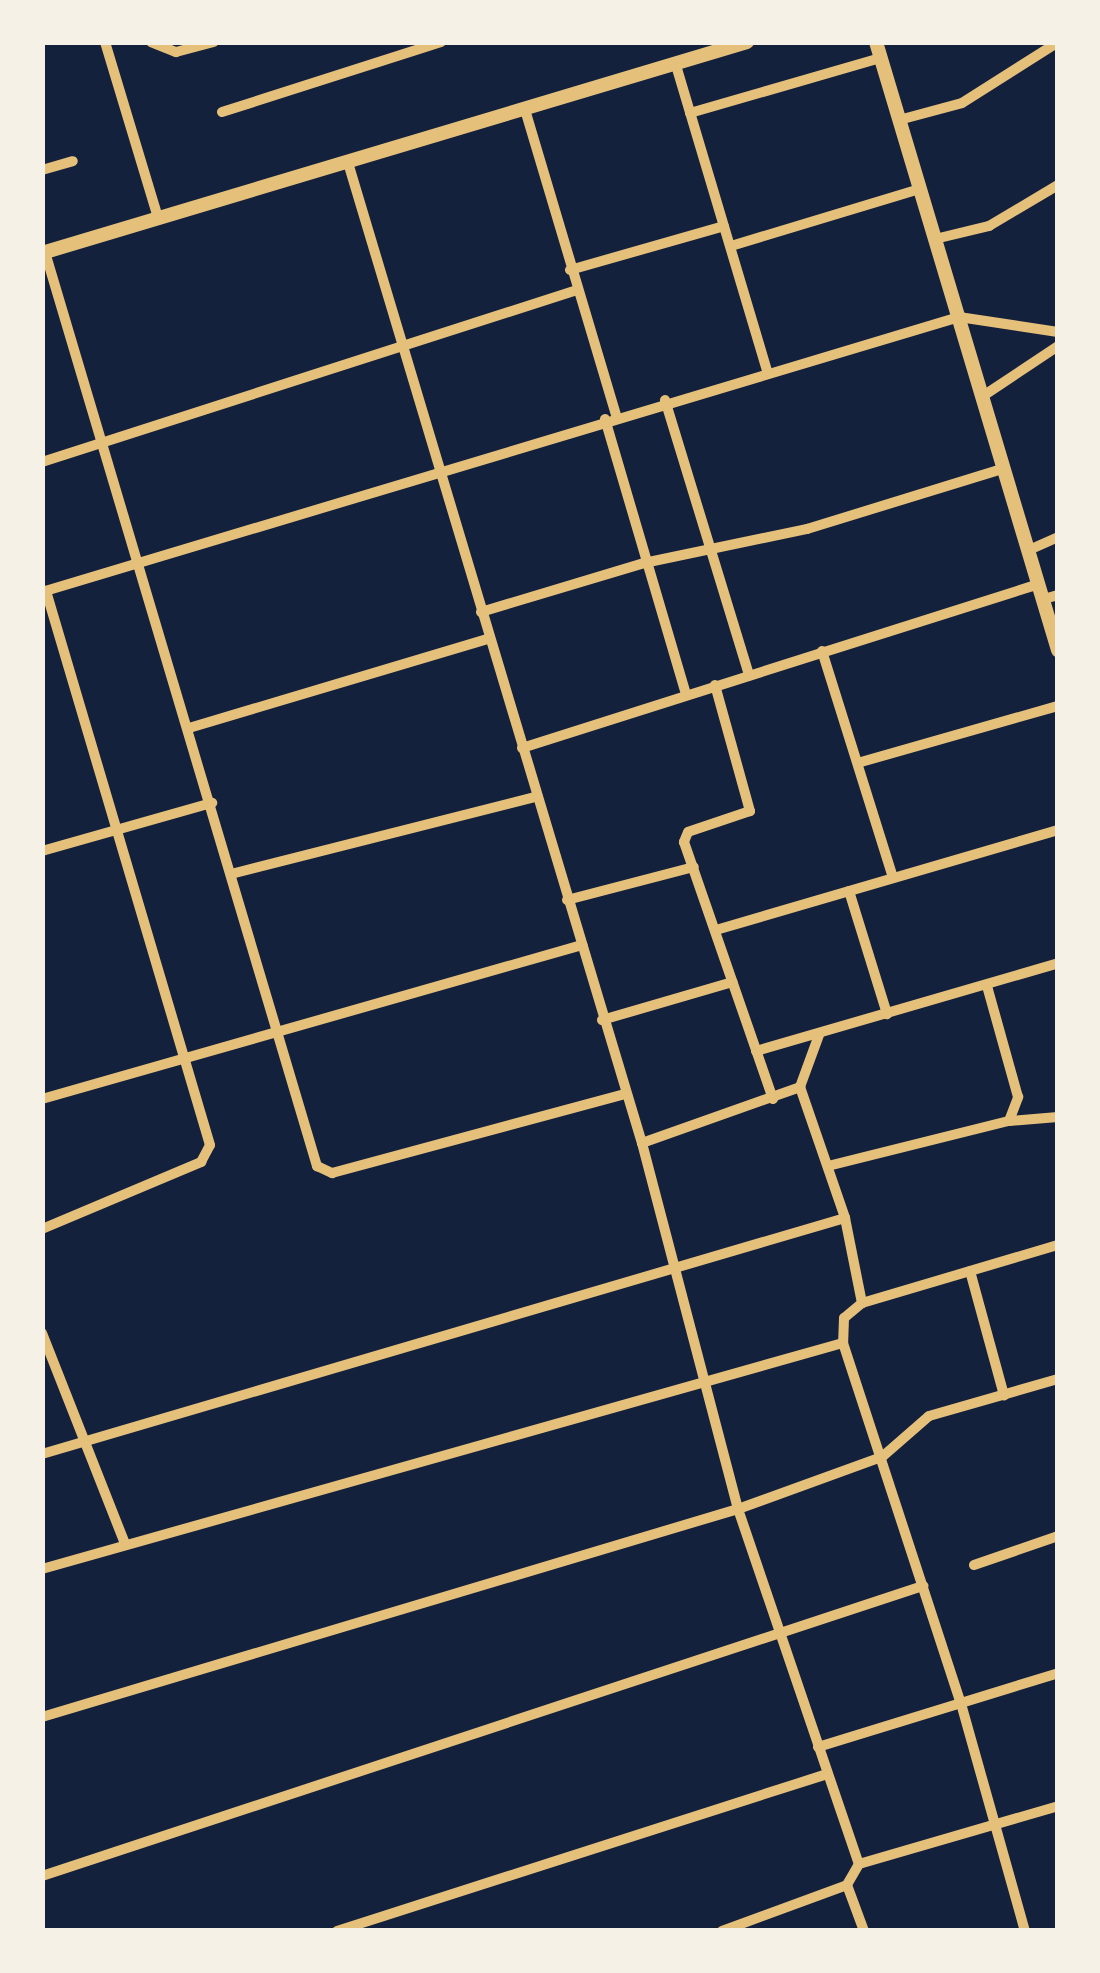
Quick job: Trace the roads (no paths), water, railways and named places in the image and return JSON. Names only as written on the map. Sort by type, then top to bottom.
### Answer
[{"type":"street","points":[[105,42],[158,217]]},
{"type":"street","points":[[151,42],[176,52],[214,42]]},
{"type":"street","points":[[221,112],[441,42]]},
{"type":"street","points":[[624,1094],[322,1172],[235,873],[138,566],[104,439],[43,252],[349,166],[747,42]]},
{"type":"street","points":[[899,120],[962,103],[1058,42]]},
{"type":"street","points":[[689,113],[879,50],[1029,550],[1047,593],[1058,650]]},
{"type":"street","points":[[675,62],[767,370]]},
{"type":"street","points":[[526,113],[577,290],[644,563],[686,694]]},
{"type":"street","points":[[42,170],[74,160]]},
{"type":"street","points":[[349,166],[436,469],[642,1143],[738,1510],[782,1631],[824,1774],[859,1864]]},
{"type":"street","points":[[935,239],[989,226],[1058,184]]},
{"type":"street","points":[[731,246],[920,189]]},
{"type":"street","points":[[570,269],[724,226]]},
{"type":"street","points":[[42,462],[577,290]]},
{"type":"street","points":[[42,1229],[208,1155],[186,1053],[44,591],[138,566],[665,400],[959,317],[1058,332]]},
{"type":"street","points":[[983,396],[1058,346]]},
{"type":"street","points":[[665,400],[749,675]]},
{"type":"street","points":[[481,612],[644,563],[711,552],[1005,468]]},
{"type":"street","points":[[1029,550],[1058,537]]},
{"type":"street","points":[[522,748],[822,651],[1047,593]]},
{"type":"street","points":[[189,728],[487,639]]},
{"type":"street","points":[[822,651],[861,762],[893,878]]},
{"type":"street","points":[[716,686],[750,811],[685,836],[772,1100]]},
{"type":"street","points":[[861,762],[1058,706]]},
{"type":"street","points":[[235,873],[535,796]]},
{"type":"street","points":[[42,851],[212,803]]},
{"type":"street","points":[[716,930],[1058,830]]},
{"type":"street","points":[[567,900],[694,867]]},
{"type":"street","points":[[849,891],[887,1014]]},
{"type":"street","points":[[42,1099],[186,1053],[582,945]]},
{"type":"street","points":[[756,1051],[1058,963]]},
{"type":"street","points":[[602,1020],[733,982]]},
{"type":"street","points":[[986,986],[1018,1096],[1009,1121]]},
{"type":"street","points":[[819,1035],[800,1087],[845,1218],[862,1303]]},
{"type":"street","points":[[642,1143],[800,1087]]},
{"type":"street","points":[[828,1166],[1009,1121],[1058,1117]]},
{"type":"street","points":[[42,1454],[845,1218]]},
{"type":"street","points":[[1024,1931],[960,1700],[843,1343],[844,1318],[862,1303],[1058,1245]]},
{"type":"street","points":[[970,1271],[1004,1395]]},
{"type":"street","points":[[42,1333],[125,1544]]},
{"type":"street","points":[[42,1569],[708,1385],[843,1343]]},
{"type":"street","points":[[42,1717],[738,1510],[882,1457],[929,1416],[1058,1379]]},
{"type":"street","points":[[974,1565],[1058,1536]]},
{"type":"street","points":[[42,1876],[923,1586]]},
{"type":"street","points":[[818,1747],[1058,1673]]},
{"type":"street","points":[[337,1931],[824,1774]]},
{"type":"street","points":[[722,1931],[847,1885],[859,1864],[1058,1806]]},
{"type":"street","points":[[847,1885],[864,1931]]}]
